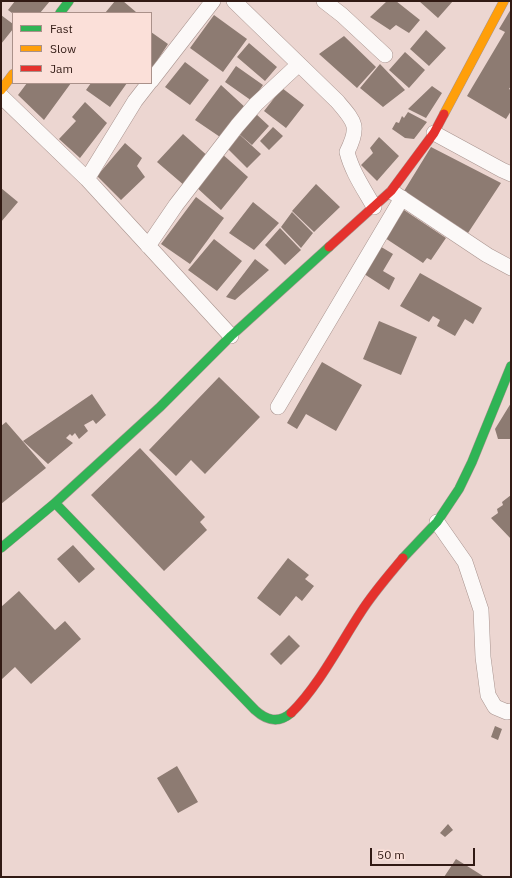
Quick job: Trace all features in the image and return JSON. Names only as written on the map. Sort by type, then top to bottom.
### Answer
[{"type":"street","points":[[61,12],[69,1]]},
{"type":"street","points":[[152,79],[213,1]]},
{"type":"street","points":[[235,1],[352,118],[355,129],[354,138],[347,152],[356,175],[374,207]]},
{"type":"street","points":[[324,1],[342,15],[385,55]]},
{"type":"street","points":[[278,407],[397,195],[434,133],[504,1]]},
{"type":"street","points":[[148,246],[176,205],[237,126],[256,104],[299,64]]},
{"type":"street","points":[[1,90],[12,75]]},
{"type":"street","points":[[86,180],[135,101],[148,84]]},
{"type":"street","points":[[1,96],[86,180],[231,336]]},
{"type":"street","points":[[434,133],[511,174]]},
{"type":"street","points":[[1,548],[55,503],[160,407],[231,336],[374,207],[397,195]]},
{"type":"street","points":[[397,195],[487,255],[511,268]]},
{"type":"street","points":[[55,503],[255,710],[264,718],[274,720],[286,717],[298,706],[313,687],[362,610],[381,584],[437,522],[459,489],[472,462],[511,366]]},
{"type":"street","points":[[437,522],[465,562],[481,610],[483,657],[488,695],[495,707],[507,712],[511,711]]},
{"type":"building","points":[[15,1],[50,1],[41,12],[12,13],[8,10]]},
{"type":"building","points":[[115,1],[123,1],[136,12],[106,12]]},
{"type":"building","points":[[387,1],[396,1],[420,20],[409,33],[396,25],[390,30],[370,17]]},
{"type":"building","points":[[419,1],[453,1],[438,18]]},
{"type":"building","points":[[511,9],[511,86],[509,89],[511,90],[511,111],[506,119],[467,96],[505,32],[499,29]]},
{"type":"building","points":[[1,15],[12,23],[12,30],[1,44]]},
{"type":"building","points":[[214,15],[247,39],[223,72],[190,48]]},
{"type":"building","points":[[426,30],[446,48],[429,66],[410,49]]},
{"type":"building","points":[[152,33],[168,44],[152,68]]},
{"type":"building","points":[[344,36],[376,67],[357,88],[319,54]]},
{"type":"building","points":[[249,43],[277,67],[265,81],[237,57]]},
{"type":"building","points":[[405,52],[425,70],[409,88],[389,70]]},
{"type":"building","points":[[185,62],[209,80],[190,105],[165,87]]},
{"type":"building","points":[[380,64],[405,90],[383,107],[360,88]]},
{"type":"building","points":[[236,66],[263,85],[252,101],[225,82]]},
{"type":"building","points":[[26,84],[70,84],[44,120],[18,95]]},
{"type":"building","points":[[90,84],[126,84],[110,107],[86,90]]},
{"type":"building","points":[[221,85],[247,109],[223,139],[195,120]]},
{"type":"building","points":[[432,86],[442,93],[426,118],[408,109]]},
{"type":"building","points":[[282,88],[304,105],[286,128],[264,111]]},
{"type":"building","points":[[85,102],[107,123],[80,158],[59,139],[76,121],[72,117]]},
{"type":"building","points":[[408,112],[427,122],[414,139],[405,138],[392,129],[396,122],[399,123],[402,116],[404,118]]},
{"type":"building","points":[[255,113],[269,126],[252,145],[238,133]]},
{"type":"building","points":[[273,127],[283,136],[269,150],[260,141]]},
{"type":"building","points":[[183,134],[210,158],[185,186],[157,162]]},
{"type":"building","points":[[240,135],[261,154],[247,168],[228,149]]},
{"type":"building","points":[[379,137],[399,156],[377,181],[361,165],[373,153],[370,148]]},
{"type":"building","points":[[125,143],[142,158],[137,166],[145,177],[121,200],[97,176]]},
{"type":"building","points":[[431,147],[501,183],[468,233],[404,191]]},
{"type":"building","points":[[221,153],[248,177],[221,210],[194,185]]},
{"type":"building","points":[[316,184],[340,207],[314,232],[292,211]]},
{"type":"building","points":[[1,188],[18,202],[1,222]]},
{"type":"building","points":[[196,197],[224,218],[190,264],[161,244]]},
{"type":"building","points":[[253,202],[279,223],[254,250],[229,233]]},
{"type":"building","points":[[404,210],[446,238],[431,260],[427,258],[423,263],[385,238]]},
{"type":"building","points":[[292,212],[313,233],[301,248],[281,227]]},
{"type":"building","points":[[280,228],[301,250],[285,265],[265,245]]},
{"type":"building","points":[[214,239],[242,261],[217,291],[188,270]]},
{"type":"building","points":[[378,245],[393,254],[383,271],[395,278],[389,290],[361,272]]},
{"type":"building","points":[[255,259],[269,270],[235,300],[226,297]]},
{"type":"building","points":[[420,273],[482,308],[473,324],[465,319],[455,336],[437,326],[440,320],[433,316],[429,322],[400,306]]},
{"type":"building","points":[[379,321],[417,337],[401,375],[363,359]]},
{"type":"building","points":[[322,362],[362,385],[336,431],[306,414],[297,429],[287,423]]},
{"type":"building","points":[[219,377],[260,417],[205,474],[191,460],[176,476],[149,450]]},
{"type":"building","points":[[92,394],[106,415],[96,424],[93,420],[84,425],[88,431],[79,439],[75,433],[72,436],[70,434],[66,438],[73,443],[48,464],[23,441]]},
{"type":"building","points":[[511,403],[511,439],[498,439],[495,429]]},
{"type":"building","points":[[6,422],[46,468],[1,504],[1,426]]},
{"type":"building","points":[[140,448],[205,517],[200,522],[207,530],[164,571],[91,495]]},
{"type":"building","points":[[511,495],[511,539],[491,518],[498,513],[497,509],[503,505],[502,502]]},
{"type":"building","points":[[73,545],[95,569],[79,583],[57,559]]},
{"type":"building","points":[[288,558],[309,575],[305,579],[314,586],[302,601],[296,596],[280,616],[257,598]]},
{"type":"building","points":[[19,591],[55,630],[65,621],[81,639],[31,684],[15,667],[1,680],[1,607]]},
{"type":"building","points":[[289,635],[300,646],[281,665],[270,654]]},
{"type":"building","points":[[495,726],[502,729],[498,740],[491,737]]},
{"type":"building","points":[[177,766],[198,802],[178,813],[157,778]]},
{"type":"building","points":[[448,824],[453,830],[445,837],[440,833]]},
{"type":"building","points":[[456,859],[483,876],[444,877]]},
{"type":"traffic: fast","points":[[61,12],[69,1]]},
{"type":"traffic: fast","points":[[1,548],[55,503],[160,407],[231,336],[329,247]]},
{"type":"traffic: fast","points":[[403,558],[437,522],[459,489],[472,462],[511,366]]},
{"type":"traffic: fast","points":[[55,503],[255,710],[263,716],[277,720],[291,713]]},
{"type":"traffic: slow","points":[[444,114],[504,1]]},
{"type":"traffic: slow","points":[[1,90],[12,75]]},
{"type":"traffic: jam","points":[[329,247],[391,191],[434,133],[444,114]]},
{"type":"traffic: jam","points":[[291,713],[310,691],[361,612],[403,558]]}]
